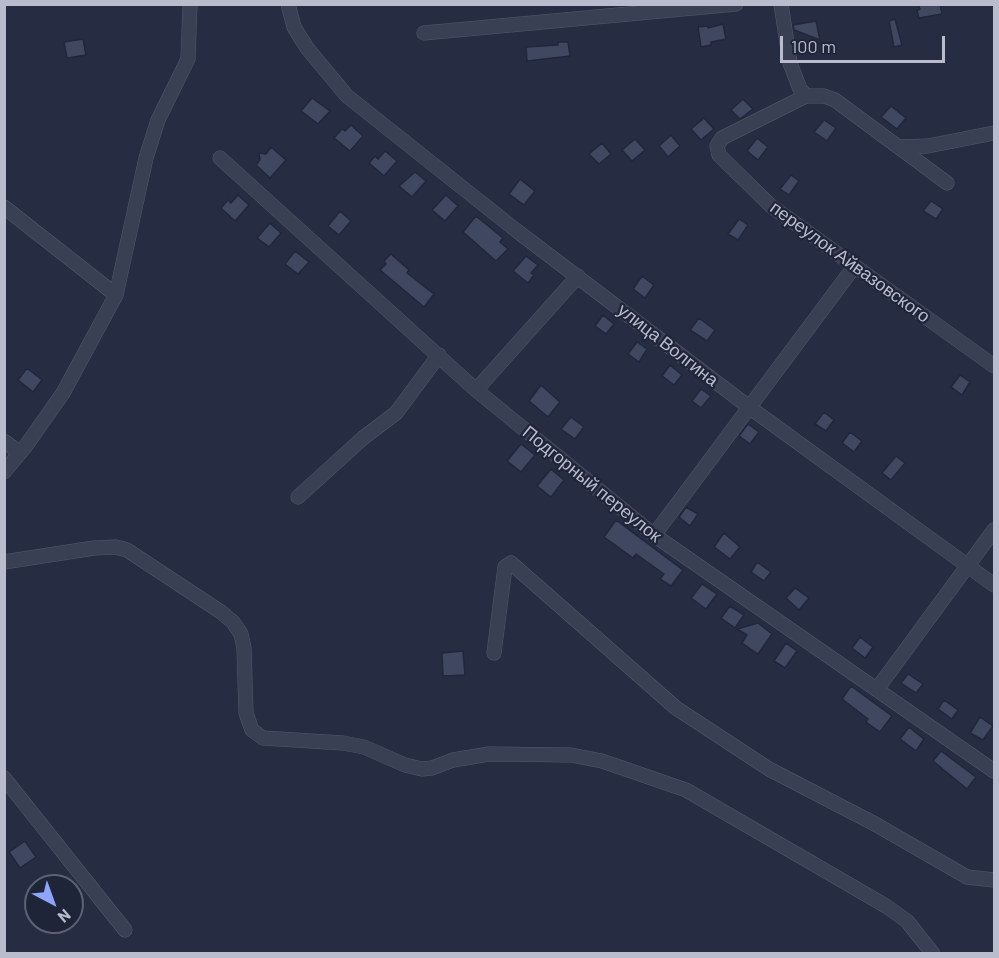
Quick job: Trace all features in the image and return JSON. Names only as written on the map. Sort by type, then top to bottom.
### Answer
[{"type":"street","points":[[4,472],[63,393],[116,295],[146,158],[158,120],[188,58],[190,4]]},
{"type":"street","name":"улица Волгина","points":[[288,4],[294,27],[307,48],[348,96],[517,231],[748,407],[994,585]]},
{"type":"street","points":[[424,33],[736,4]]},
{"type":"street","points":[[781,4],[790,63],[800,89],[806,96],[824,96],[835,100],[947,183]]},
{"type":"street","name":"переулок Айвазовского","points":[[806,96],[722,138],[717,146],[719,155],[771,206],[994,366]]},
{"type":"street","points":[[899,147],[928,146],[994,134]]},
{"type":"street","name":"Подгорный переулок","points":[[220,159],[476,390],[654,535],[994,771]]},
{"type":"street","points":[[4,207],[116,295]]},
{"type":"street","points":[[654,535],[854,267]]},
{"type":"street","points":[[476,390],[578,276]]},
{"type":"street","points":[[298,497],[363,438],[396,413],[439,356]]},
{"type":"street","points":[[4,441],[20,453]]},
{"type":"street","points":[[877,689],[994,530]]},
{"type":"street","points":[[4,562],[94,548],[116,547],[128,550],[221,612],[233,622],[241,634],[244,648],[246,713],[252,730],[263,738],[343,742],[364,747],[422,770],[453,760],[489,754],[571,755],[602,761],[686,790],[886,906],[907,921],[933,954]]},
{"type":"street","points":[[494,653],[505,567],[511,563],[676,708],[769,769],[875,824],[967,877],[994,880]]},
{"type":"street","points":[[4,778],[125,930]]},
{"type":"building","points":[[918,4],[940,4],[942,14],[919,18]]},
{"type":"building","points":[[895,19],[902,45],[894,47],[889,21]]},
{"type":"building","points":[[816,21],[820,40],[794,30],[793,25]]},
{"type":"building","points":[[723,24],[726,39],[701,47],[698,27],[708,26],[708,28]]},
{"type":"building","points":[[83,39],[86,55],[67,58],[64,42]]},
{"type":"building","points":[[558,42],[568,42],[570,56],[527,61],[526,47],[558,45]]},
{"type":"building","points":[[312,98],[330,111],[318,124],[301,111]]},
{"type":"building","points":[[743,99],[753,109],[740,119],[731,110]]},
{"type":"building","points":[[891,106],[906,118],[897,129],[881,117]]},
{"type":"building","points":[[704,118],[714,129],[701,140],[691,129]]},
{"type":"building","points":[[824,120],[836,128],[827,141],[814,132]]},
{"type":"building","points":[[351,125],[363,136],[350,151],[334,138],[342,129],[345,131]]},
{"type":"building","points":[[671,135],[680,146],[668,157],[659,146]]},
{"type":"building","points":[[757,138],[768,147],[758,160],[747,151]]},
{"type":"building","points":[[635,139],[645,150],[632,161],[622,150]]},
{"type":"building","points":[[602,143],[611,154],[599,164],[589,154]]},
{"type":"building","points":[[271,147],[286,160],[270,178],[256,165],[260,160],[259,153],[266,154]]},
{"type":"building","points":[[385,151],[397,161],[384,176],[369,163],[375,156],[378,159]]},
{"type":"building","points":[[415,172],[426,181],[412,197],[399,186]]},
{"type":"building","points":[[791,175],[799,181],[789,195],[780,189]]},
{"type":"building","points":[[520,179],[535,191],[524,205],[509,194]]},
{"type":"building","points":[[238,195],[249,205],[235,221],[221,208],[228,200],[231,203]]},
{"type":"building","points":[[446,195],[458,206],[445,221],[432,210]]},
{"type":"building","points":[[931,201],[943,209],[936,219],[923,211]]},
{"type":"building","points":[[340,211],[351,221],[339,235],[328,226]]},
{"type":"building","points":[[476,216],[503,238],[500,242],[508,249],[496,261],[463,232]]},
{"type":"building","points":[[739,219],[748,225],[738,240],[728,234]]},
{"type":"building","points":[[270,223],[281,233],[269,247],[257,238]]},
{"type":"building","points":[[295,251],[309,262],[298,274],[285,264]]},
{"type":"building","points":[[391,254],[409,270],[407,273],[434,294],[424,307],[380,270],[386,264],[384,261]]},
{"type":"building","points":[[526,256],[538,265],[531,273],[534,275],[528,283],[513,271]]},
{"type":"building","points":[[642,276],[654,285],[645,298],[633,289]]},
{"type":"building","points":[[603,315],[614,324],[606,334],[595,326]]},
{"type":"building","points":[[699,318],[715,330],[707,341],[690,330]]},
{"type":"building","points":[[637,342],[647,349],[639,362],[628,354]]},
{"type":"building","points":[[670,365],[682,375],[674,385],[662,376]]},
{"type":"building","points":[[27,368],[42,380],[33,392],[18,380]]},
{"type":"building","points":[[960,375],[970,382],[962,395],[951,387]]},
{"type":"building","points":[[541,385],[560,402],[548,417],[529,401]]},
{"type":"building","points":[[701,389],[711,396],[701,408],[692,401]]},
{"type":"building","points":[[824,412],[834,420],[826,431],[815,424]]},
{"type":"building","points":[[571,417],[584,427],[575,439],[561,429]]},
{"type":"building","points":[[748,424],[759,432],[750,444],[739,436]]},
{"type":"building","points":[[850,432],[862,441],[854,452],[842,443]]},
{"type":"building","points":[[521,444],[535,455],[521,472],[507,461]]},
{"type":"building","points":[[896,456],[905,463],[891,480],[882,473]]},
{"type":"building","points":[[551,469],[564,480],[551,497],[537,486]]},
{"type":"building","points":[[686,507],[698,514],[690,526],[679,517]]},
{"type":"building","points":[[616,520],[683,570],[671,586],[660,579],[664,574],[636,554],[633,558],[604,537]]},
{"type":"building","points":[[724,533],[740,547],[730,559],[714,547]]},
{"type":"building","points":[[757,562],[771,572],[764,581],[751,572]]},
{"type":"building","points":[[702,584],[717,594],[706,609],[691,598]]},
{"type":"building","points":[[795,588],[809,598],[799,610],[786,598]]},
{"type":"building","points":[[730,606],[744,615],[735,628],[721,618]]},
{"type":"building","points":[[758,623],[772,634],[758,654],[742,643],[747,635],[737,629]]},
{"type":"building","points":[[860,637],[873,647],[865,658],[852,648]]},
{"type":"building","points":[[786,643],[797,651],[785,668],[774,661]]},
{"type":"building","points":[[463,651],[465,675],[443,676],[442,653]]},
{"type":"building","points":[[908,674],[923,684],[916,693],[901,683]]},
{"type":"building","points":[[851,686],[892,716],[880,732],[866,722],[868,719],[842,699]]},
{"type":"building","points":[[944,700],[958,710],[952,719],[938,709]]},
{"type":"building","points":[[980,717],[993,726],[983,740],[970,733]]},
{"type":"building","points":[[909,727],[924,739],[916,751],[900,739]]},
{"type":"building","points":[[941,751],[976,777],[967,789],[933,761]]},
{"type":"building","points":[[25,841],[36,857],[20,868],[9,852]]}]
